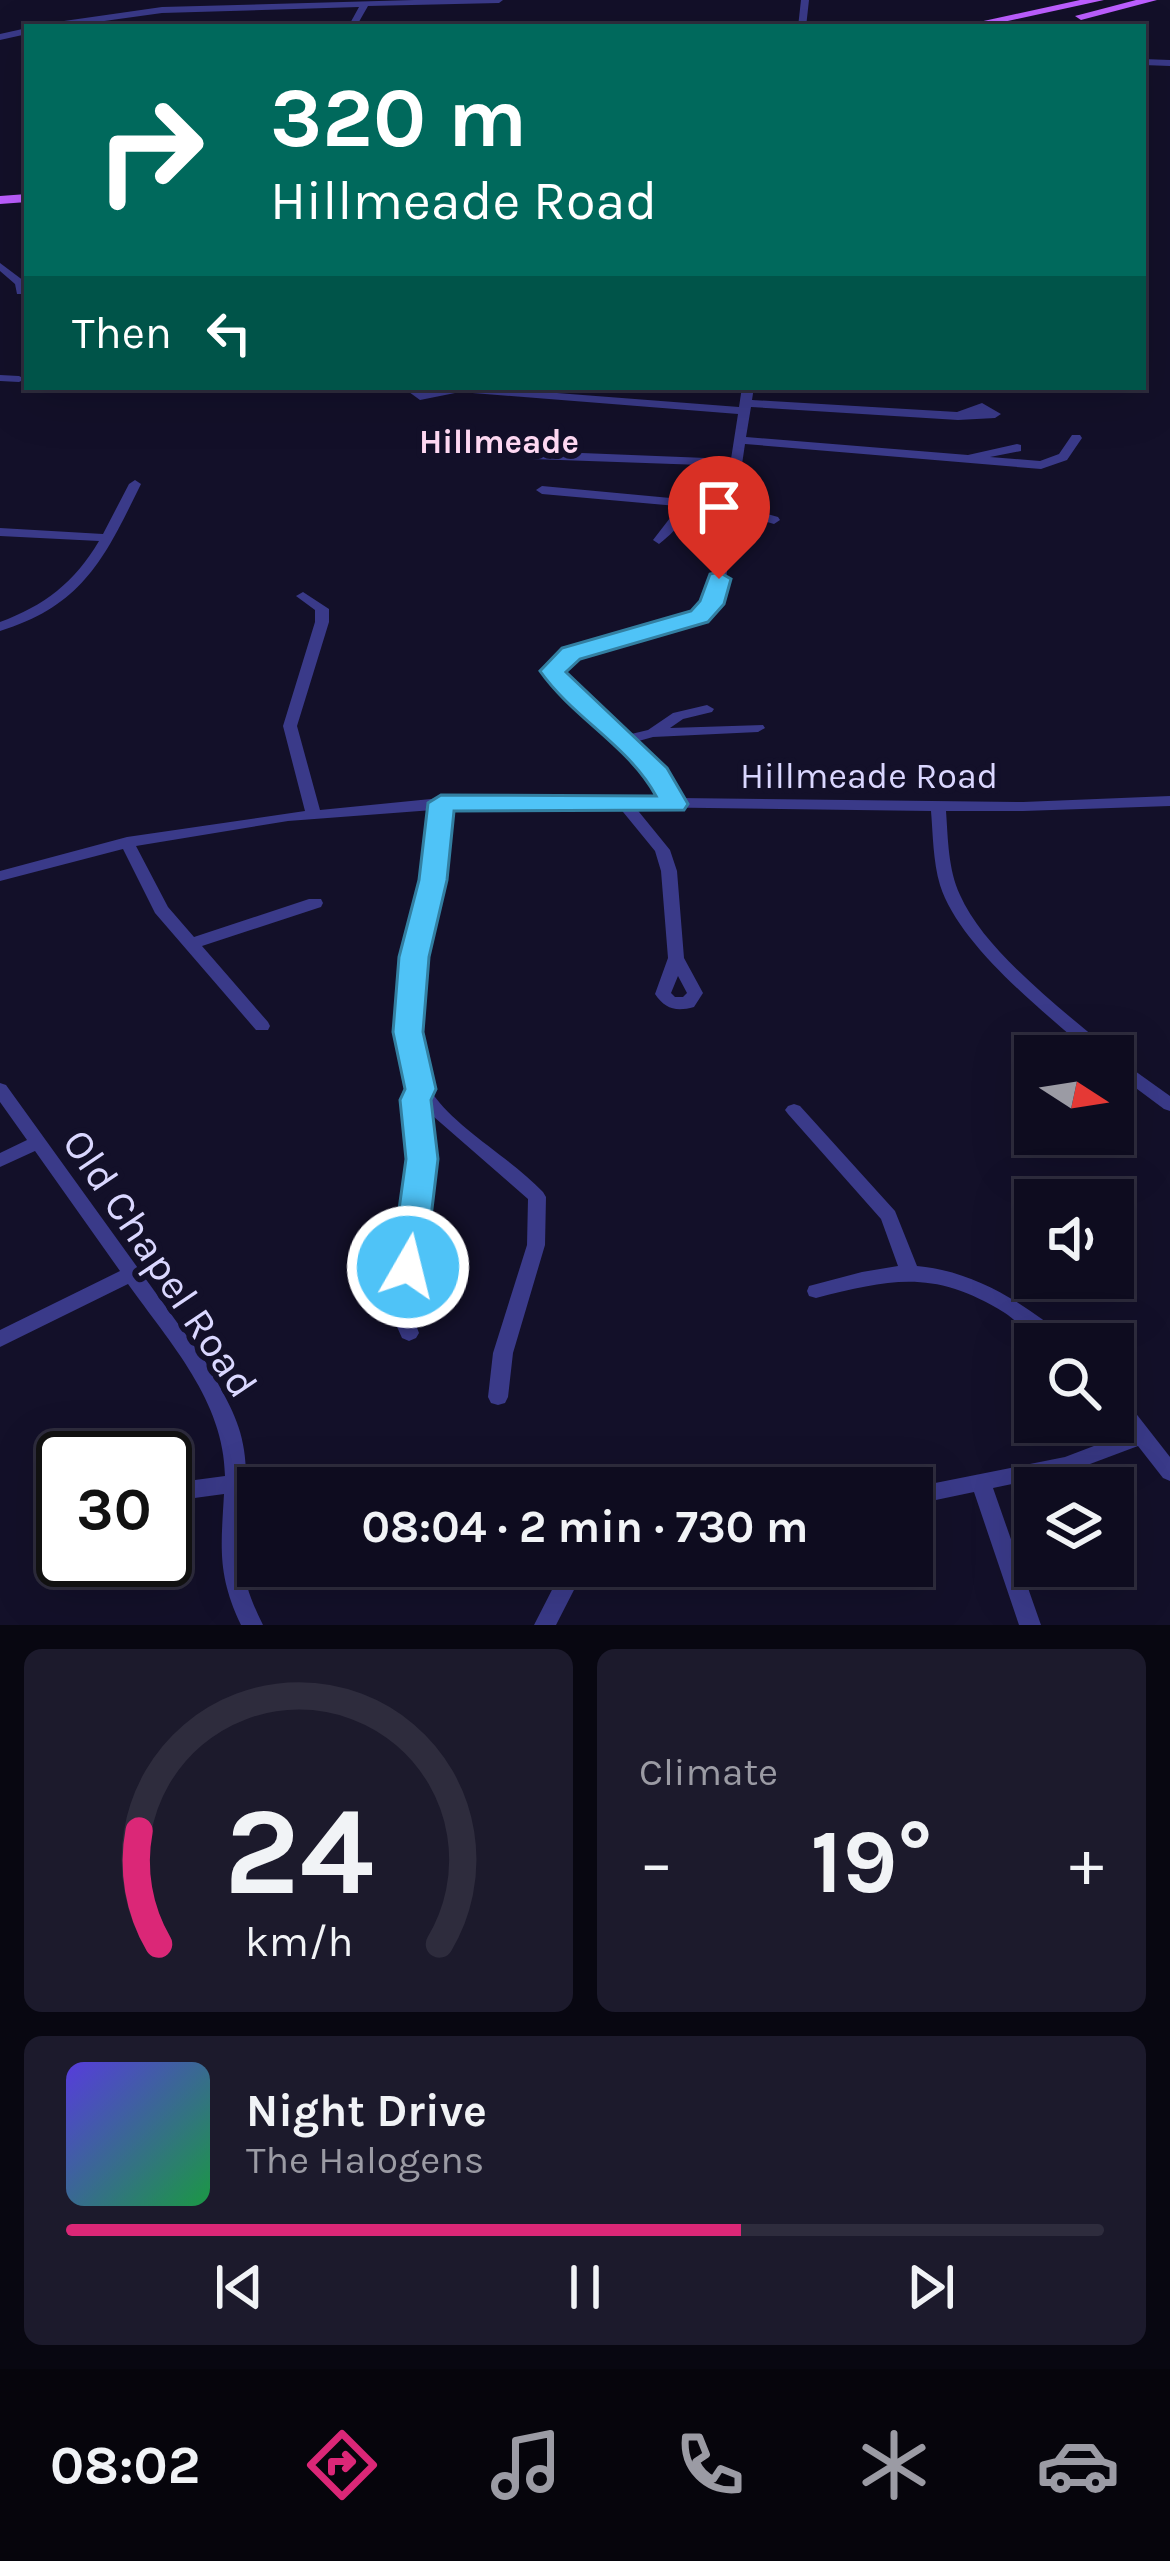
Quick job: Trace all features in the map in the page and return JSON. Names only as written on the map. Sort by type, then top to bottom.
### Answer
[{"type":"main road","points":[[977,24],[1098,0]]},
{"type":"main road","points":[[1041,24],[1151,0]]},
{"type":"street","points":[[64,24],[160,10],[500,0]]},
{"type":"street","points":[[354,24],[364,6]]},
{"type":"street","points":[[0,266],[20,283],[21,292]]},
{"type":"street","points":[[0,378],[19,379]]},
{"type":"street","points":[[416,390],[420,397],[455,390]]},
{"type":"street","points":[[486,390],[746,400],[958,416]]},
{"type":"street","points":[[674,804],[668,786],[625,740],[559,682],[555,664],[571,654],[706,611],[719,579],[746,400]]},
{"type":"street","points":[[995,456],[1041,465],[1056,462],[1076,438]]},
{"type":"street","points":[[741,440],[965,459],[1017,448]]},
{"type":"street","points":[[532,455],[738,463]]},
{"type":"street","points":[[0,627],[51,606],[74,590],[134,484]]},
{"type":"street","points":[[542,490],[730,507],[774,520]]},
{"type":"street","points":[[659,540],[674,520],[702,504]]},
{"type":"street","points":[[0,532],[106,538]]},
{"type":"street","points":[[303,596],[322,609],[322,622],[290,727],[313,811]]},
{"type":"street","points":[[653,733],[678,716],[707,709]]},
{"type":"street","points":[[625,740],[653,733],[758,728]]},
{"type":"street","name":"Hillmeade Road","points":[[0,876],[127,842],[313,811],[441,803],[1170,801]]},
{"type":"street","points":[[441,803],[433,880],[414,957],[408,1032],[421,1089],[427,1100],[510,1167],[537,1198],[536,1245],[503,1354],[498,1397]]},
{"type":"street","points":[[624,803],[662,850],[676,958]]},
{"type":"street","points":[[938,805],[947,881],[957,907],[983,940],[1084,1035]]},
{"type":"street","points":[[127,842],[161,909],[262,1026]]},
{"type":"street","points":[[191,944],[315,903]]},
{"type":"street","points":[[1134,1078],[1170,1106]]},
{"type":"street","name":"Old Chapel Road","points":[[0,1089],[200,1370],[223,1413],[235,1453],[229,1552],[237,1590],[252,1625]]},
{"type":"street","points":[[409,1333],[399,1304],[422,1159],[416,1100],[421,1089]]},
{"type":"street","points":[[794,1110],[889,1216],[910,1273]]},
{"type":"street","points":[[0,1160],[37,1143]]},
{"type":"street","points":[[816,1291],[910,1273],[981,1293],[1033,1323]]},
{"type":"street","points":[[0,1339],[131,1274]]},
{"type":"street","points":[[1134,1425],[1170,1472]]},
{"type":"street","points":[[933,1491],[1066,1465],[1143,1436]]},
{"type":"street","points":[[980,1481],[1030,1625]]},
{"type":"street","points":[[192,1489],[233,1484]]},
{"type":"street","points":[[544,1625],[561,1587]]},
{"type":"district","name":"Hillmeade","points":[[499,441]]},
{"type":"route","points":[[408,1267],[422,1159],[416,1100],[421,1089],[408,1032],[414,957],[433,880],[441,803],[674,804],[658,774],[567,691],[553,671],[555,664],[571,654],[699,616],[712,604],[719,579]]}]
